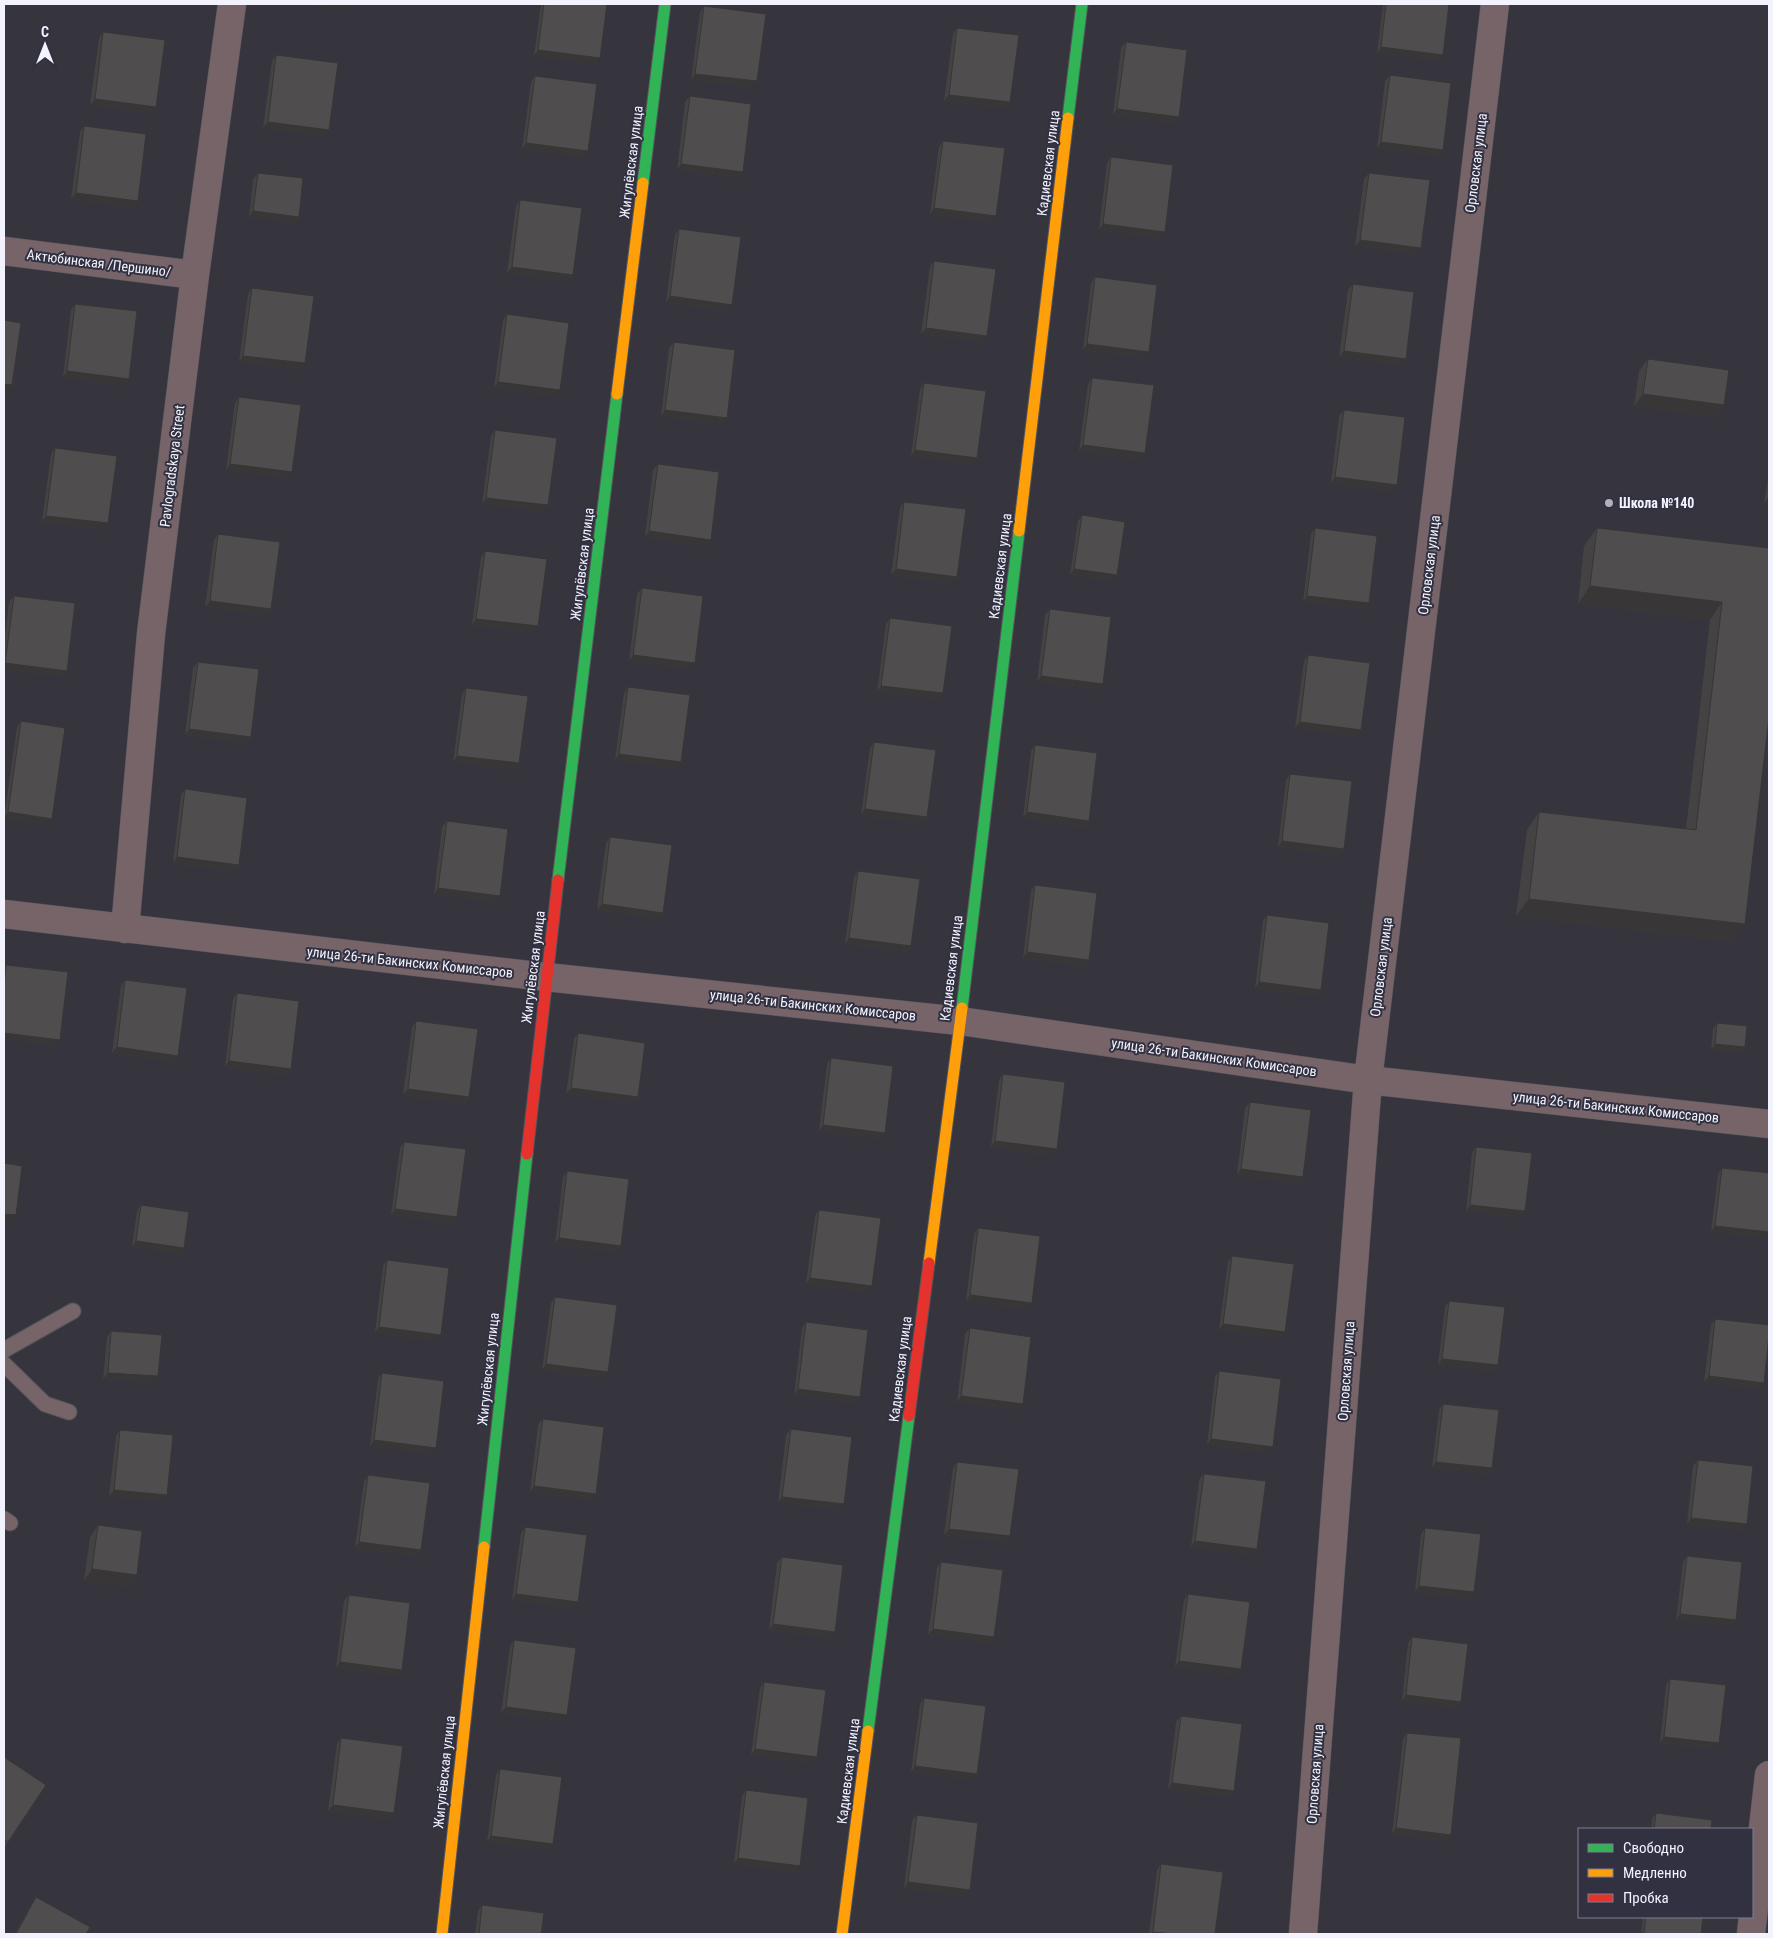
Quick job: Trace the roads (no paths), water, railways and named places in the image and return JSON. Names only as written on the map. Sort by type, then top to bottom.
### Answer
[{"type":"street","name":"Pavlogradskaya Street","points":[[126,929],[151,634],[195,275],[232,4]]},
{"type":"street","name":"Жигулёвская улица","points":[[442,1934],[546,977],[665,4]]},
{"type":"street","name":"Кадиевская улица","points":[[842,1934],[960,1020],[1082,4]]},
{"type":"street","name":"Орловская улица","points":[[1303,1934],[1368,1080],[1495,4]]},
{"type":"street","name":"Актюбинская /Першино/","points":[[4,251],[195,275]]},
{"type":"street","name":"улица 26-ти Бакинских Комиссаров","points":[[4,914],[546,977],[960,1020],[1368,1080],[1769,1124]]},
{"type":"street","points":[[1753,1916],[1769,1775]]},
{"type":"street","points":[[1751,1934],[1753,1918]]},
{"type":"lane","points":[[4,1350],[72,1312]]},
{"type":"lane","points":[[4,1364],[45,1404],[69,1412]]},
{"type":"place","name":"Школа №140","points":[[1609,503]]}]
